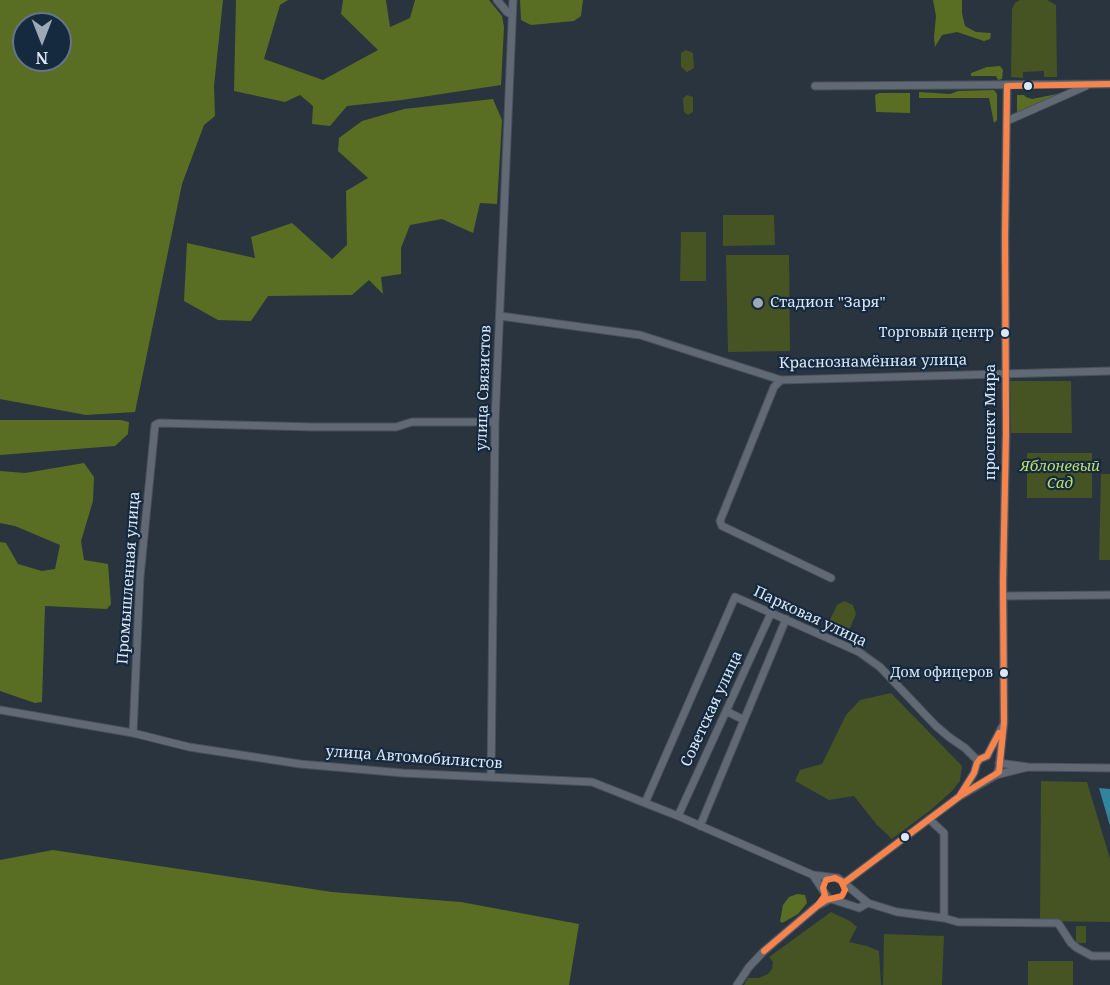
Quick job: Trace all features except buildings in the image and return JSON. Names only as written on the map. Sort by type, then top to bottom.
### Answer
[{"type":"street","points":[[496,0],[513,15]]},
{"type":"street","name":"улица Связистов","points":[[491,777],[495,422],[513,0]]},
{"type":"street","points":[[815,86],[1110,84]]},
{"type":"street","points":[[1007,121],[1088,85]]},
{"type":"street","name":"проспект Мира","points":[[999,763],[1004,722],[1007,86]]},
{"type":"street","points":[[1061,86],[1062,98]]},
{"type":"street","name":"Краснознамённая улица","points":[[500,316],[640,335],[780,380],[1006,372],[1110,371]]},
{"type":"street","points":[[780,380],[774,387],[720,521],[722,526],[831,578]]},
{"type":"street","name":"Промышленная улица","points":[[133,733],[140,577],[155,425],[159,423],[396,427],[412,422],[495,422]]},
{"type":"street","points":[[1003,596],[1110,595]]},
{"type":"street","name":"Парковая улица","points":[[645,803],[735,597],[859,652],[880,667],[948,737],[966,748],[977,765]]},
{"type":"street","name":"Советская улица","points":[[678,816],[771,613]]},
{"type":"street","points":[[700,826],[786,619]]},
{"type":"street","name":"улица Автомобилистов","points":[[0,710],[133,733],[189,747],[300,764],[392,772],[592,782],[678,816],[813,875],[831,878]]},
{"type":"street","points":[[726,711],[744,720]]},
{"type":"street","name":"проспект Мира","points":[[987,756],[1004,722]]},
{"type":"street","points":[[960,796],[977,765],[987,756],[996,759],[999,763],[1028,767],[1110,768]]},
{"type":"street","points":[[996,775],[999,763]]},
{"type":"street","points":[[977,765],[981,777],[987,779]]},
{"type":"street","points":[[844,883],[960,796],[996,775],[1028,767]]},
{"type":"street","points":[[929,819],[944,833],[945,918]]},
{"type":"street","points":[[813,875],[828,897],[859,908],[868,903]]},
{"type":"street","points":[[828,897],[823,888],[831,878],[844,883],[868,903],[897,912],[945,918],[958,922],[1058,922],[1071,943],[1077,948],[1092,956],[1110,956]]},
{"type":"street","points":[[737,985],[764,951],[817,906],[828,897],[842,896],[845,890],[844,883]]},
{"type":"green space","points":[[0,0],[223,0],[214,86],[215,116],[204,125],[182,184],[135,412],[86,415],[0,399]]},
{"type":"green space","points":[[236,0],[288,0],[280,5],[264,59],[323,80],[378,50],[341,14],[343,0],[386,0],[390,27],[410,18],[415,0],[489,0],[502,16],[504,27],[501,85],[347,106],[330,126],[312,124],[313,106],[300,95],[285,102],[234,91]]},
{"type":"green space","points":[[520,0],[583,0],[581,16],[574,21],[531,25],[521,20]]},
{"type":"green space","points":[[933,0],[962,0],[965,26],[976,32],[991,33],[990,39],[984,41],[957,32],[942,35],[935,47],[936,16]]},
{"type":"green space","points":[[1020,0],[1047,0],[1056,5],[1057,77],[1044,77],[1044,71],[1023,72],[1023,78],[1011,77],[1012,9]]},
{"type":"green space","points":[[686,50],[693,53],[694,68],[687,72],[681,67],[681,53]]},
{"type":"green space","points":[[1000,66],[1003,70],[1002,79],[998,80],[996,76],[971,76],[971,73],[987,67]]},
{"type":"green space","points":[[994,90],[997,94],[997,120],[994,123],[989,98],[919,98],[919,92],[950,94],[958,91]]},
{"type":"green space","points":[[910,93],[910,113],[876,112],[875,95]]},
{"type":"green space","points":[[1057,94],[1057,96],[1017,113],[1017,95],[1024,95],[1032,99]]},
{"type":"green space","points":[[687,95],[693,97],[693,112],[688,115],[684,112],[683,98]]},
{"type":"green space","points":[[493,99],[502,120],[497,204],[480,203],[473,233],[442,219],[410,225],[401,248],[401,274],[381,277],[383,294],[369,280],[352,295],[268,296],[251,321],[218,320],[184,301],[187,243],[255,258],[251,237],[292,223],[332,259],[347,245],[346,191],[368,178],[338,151],[339,138],[362,121],[404,109]]},
{"type":"green space","points":[[723,215],[774,215],[775,245],[723,246]]},
{"type":"green space","points":[[681,232],[706,232],[706,281],[680,281]]},
{"type":"green space","name":"Стадион \"Заря\"","points":[[726,255],[789,255],[790,351],[728,352]]},
{"type":"green space","points":[[1010,381],[1071,381],[1072,433],[1011,433]]},
{"type":"green space","points":[[0,420],[121,420],[129,422],[128,434],[115,446],[0,455]]},
{"type":"green space","name":"Яблоневый Сад","points":[[1027,453],[1092,453],[1092,498],[1027,498]]},
{"type":"green space","points":[[84,463],[94,477],[93,501],[81,541],[84,560],[108,564],[111,604],[107,609],[45,606],[42,702],[35,703],[0,691],[0,542],[6,543],[18,564],[42,571],[55,569],[60,545],[15,526],[0,523],[0,471],[25,473]]},
{"type":"green space","points":[[1101,474],[1110,474],[1110,560],[1099,560]]},
{"type":"green space","points":[[844,601],[853,605],[856,614],[847,635],[839,637],[830,633],[828,624],[837,605]]},
{"type":"green space","points":[[891,693],[962,766],[960,781],[952,791],[892,839],[877,825],[854,796],[829,800],[795,781],[800,770],[822,764],[846,715],[860,700]]},
{"type":"green space","points":[[1041,781],[1087,782],[1110,859],[1110,922],[1040,921]]},
{"type":"green space","points":[[53,850],[332,892],[461,902],[579,924],[569,985],[0,985],[0,860]]},
{"type":"green space","points":[[797,894],[805,895],[807,903],[798,914],[782,923],[780,921],[783,905],[789,897]]},
{"type":"green space","points":[[831,912],[857,927],[849,942],[879,951],[881,985],[744,985],[748,978],[759,978],[768,974],[773,962],[769,957]]},
{"type":"green space","points":[[1076,926],[1086,926],[1086,943],[1076,943]]},
{"type":"green space","points":[[884,934],[944,936],[942,985],[883,985]]},
{"type":"green space","points":[[1028,961],[1073,961],[1073,985],[1028,985]]},
{"type":"water","points":[[1099,788],[1110,789],[1110,826]]},
{"type":"transit line","points":[[1007,86],[1110,84]]},
{"type":"transit line","points":[[844,883],[960,796],[999,772],[1004,722],[1007,86]]},
{"type":"transit line","points":[[960,795],[974,773],[977,763],[987,756],[999,733]]},
{"type":"transit line","points":[[835,878],[841,881],[845,890],[842,896],[826,900],[817,906],[825,895],[823,888],[826,880],[835,878]]},
{"type":"transit line","points":[[764,951],[817,906]]},
{"type":"transit line","points":[[764,951],[817,906]]},
{"type":"place","name":"Стадион \"Заря\"","points":[[758,303]]},
{"type":"place","name":"Торговый центр","points":[[1005,333]]},
{"type":"place","name":"Дом офицеров","points":[[1004,673]]}]
